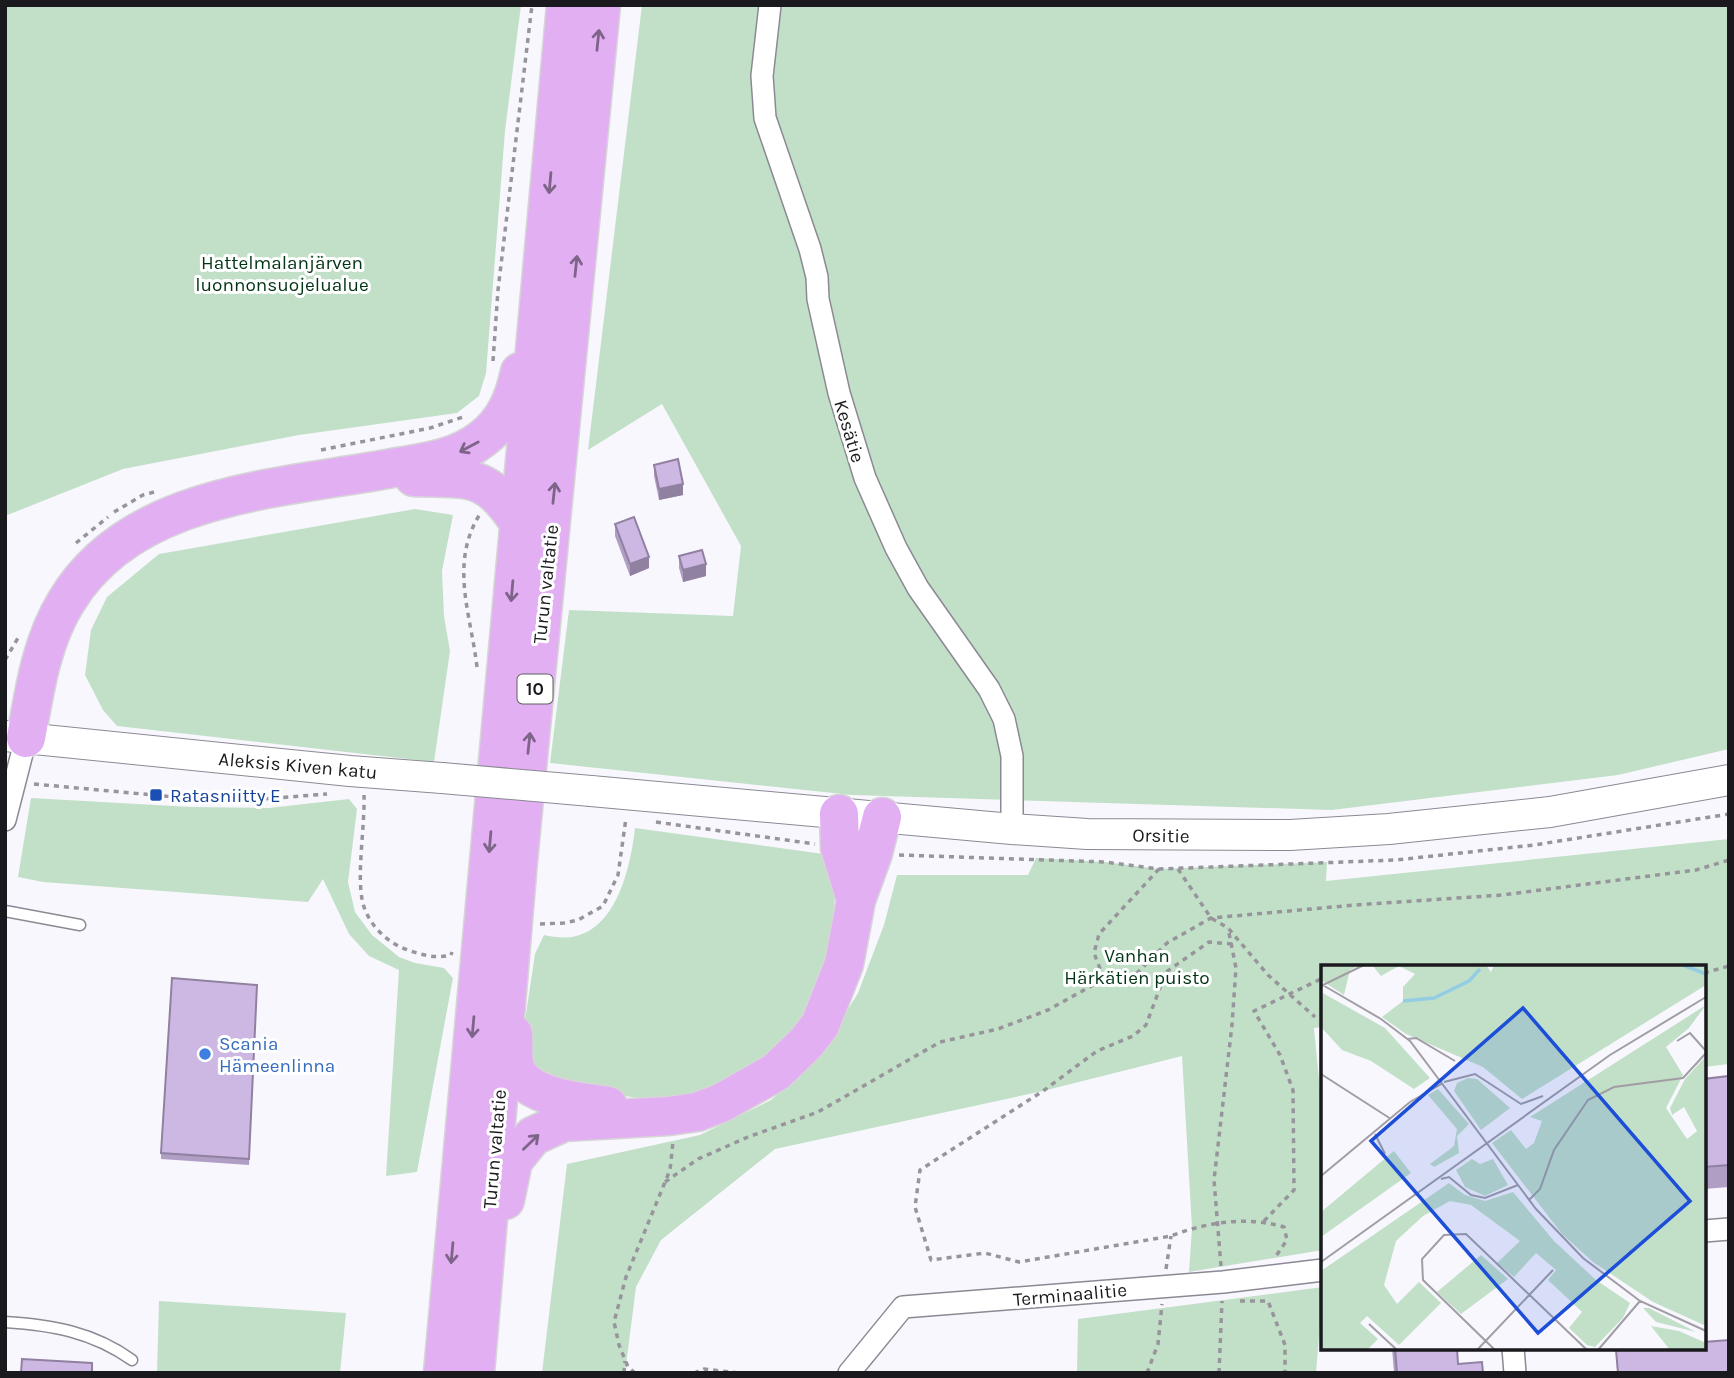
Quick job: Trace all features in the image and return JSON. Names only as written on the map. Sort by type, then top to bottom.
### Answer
[{"type":"highway","name":"Turun valtatie","points":[[443,1373],[566,5]]},
{"type":"highway","name":"Turun valtatie","points":[[475,1373],[518,861],[601,5]]},
{"type":"highway","points":[[16,737],[65,602],[91,568],[118,543],[162,519],[211,503],[265,488],[434,460],[463,451],[482,440],[495,428],[514,398],[539,292]]},
{"type":"highway","points":[[349,476],[467,479],[495,491],[519,523]]},
{"type":"highway","points":[[490,1373],[505,1202],[513,1161],[533,1136],[564,1122],[673,1116],[721,1104],[776,1072],[806,1043],[820,1025],[831,1002],[844,964],[856,900],[873,853],[882,817]]},
{"type":"highway","points":[[839,831],[856,900]]},
{"type":"highway","points":[[518,861],[513,1026],[515,1067],[521,1078],[541,1093],[673,1116]]},
{"type":"main road","name":"Aleksis Kiven katu","points":[[16,737],[350,771],[591,791]]},
{"type":"main road","name":"Orsitie","points":[[591,791],[839,831],[882,817],[1087,834],[1208,836],[1290,835],[1389,829],[1550,812],[1729,780]]},
{"type":"street","name":"Kesätie","points":[[770,5],[762,76],[765,118],[810,249],[839,393],[865,478],[896,548],[918,587],[989,689],[1004,719],[1012,756],[1012,829]]},
{"type":"street","points":[[5,820],[14,783],[16,737]]},
{"type":"street","points":[[1706,1231],[1729,1229]]},
{"type":"street","name":"Terminaalitie","points":[[849,1373],[903,1307],[1223,1282],[1321,1270]]},
{"type":"street","points":[[1513,1350],[1515,1373]]},
{"type":"lane","points":[[5,911],[80,925]]},
{"type":"lane","points":[[5,1322],[58,1326],[86,1334],[132,1360]]},
{"type":"path","points":[[494,362],[498,290],[532,5]]},
{"type":"path","points":[[314,451],[430,428],[481,411],[495,428]]},
{"type":"path","points":[[69,551],[83,535],[112,513],[155,491]]},
{"type":"path","points":[[477,671],[464,600],[464,568],[477,519],[495,491]]},
{"type":"path","points":[[5,660],[19,636]]},
{"type":"path","name":"Aleksis Kiven katu","points":[[14,783],[186,798],[263,799],[328,794]]},
{"type":"path","points":[[364,789],[361,885],[362,901],[368,914],[377,929],[399,947],[442,958],[451,955],[455,946]]},
{"type":"path","points":[[615,816],[636,820]]},
{"type":"path","points":[[540,924],[578,920],[603,906],[618,875],[626,818]]},
{"type":"path","points":[[646,821],[781,838],[839,831]]},
{"type":"path","points":[[665,1182],[698,1159],[748,1137],[818,1112],[940,1042],[998,1029],[1035,1015],[1104,979],[1133,977],[1167,943],[1211,918],[1502,895],[1696,870],[1729,860]]},
{"type":"path","points":[[1177,868],[1211,918],[1228,928],[1268,975],[1315,1017]]},
{"type":"path","points":[[1104,979],[1094,953],[1100,934],[1159,869]]},
{"type":"path","points":[[1219,1373],[1223,1282],[1214,1180],[1236,968],[1228,928]]},
{"type":"path","points":[[1232,944],[1209,942],[1166,972],[1146,1025],[1133,1037],[1097,1051],[1032,1098],[920,1170],[915,1207],[931,1260],[985,1253],[1019,1262],[1171,1236],[1192,1228],[1218,1223],[1264,1221],[1284,1227],[1287,1241],[1260,1277]]},
{"type":"path","points":[[1706,972],[1729,966]]},
{"type":"path","points":[[1264,1221],[1294,1190],[1293,1090],[1280,1055],[1254,1011],[1321,979]]},
{"type":"path","points":[[635,1373],[625,1360],[614,1322],[626,1276],[670,1170],[673,1116]]},
{"type":"path","points":[[1235,1300],[1268,1301],[1285,1345],[1285,1373]]},
{"type":"path","points":[[624,1373],[625,1360]]},
{"type":"path","points":[[694,1373],[704,1370],[739,1373]]},
{"type":"green space","name":"Hattelmalanjärven luonnonsuojelualue","points":[[5,5],[521,5],[505,131],[486,373],[479,396],[457,413],[299,435],[123,469],[5,516]]},
{"type":"green space","points":[[642,5],[1729,5],[1729,749],[1618,775],[1332,810],[852,795],[550,763],[569,610],[733,616],[741,546],[662,404],[588,450]]},
{"type":"green space","points":[[415,509],[453,515],[442,571],[444,616],[450,651],[434,762],[117,726],[103,710],[85,675],[91,630],[107,597],[159,554]]},
{"type":"green space","points":[[31,798],[191,807],[269,808],[349,799],[357,809],[348,882],[355,912],[372,935],[399,957],[444,968],[453,978],[417,1172],[386,1176],[399,970],[369,956],[349,934],[323,879],[308,902],[43,882],[18,877]]},
{"type":"green space","points":[[635,828],[831,855],[838,868],[828,963],[813,999],[791,1032],[765,1057],[716,1086],[659,1101],[550,1085],[531,1067],[524,1027],[535,954],[544,935],[564,938],[576,936],[590,930],[602,920],[620,892],[630,859]]},
{"type":"green space","name":"Vanhan Härkätien puisto","points":[[1729,839],[1729,1064],[1706,1067],[1706,965],[1321,965],[1321,1027],[1314,1028],[1321,1101],[1321,1250],[1189,1272],[1192,1228],[1182,1056],[1043,1091],[775,1149],[661,1240],[636,1287],[625,1373],[542,1373],[567,1164],[700,1135],[771,1100],[817,1060],[858,993],[884,925],[897,875],[1028,875],[1036,858],[1105,862],[1159,869],[1327,862],[1326,881]]},
{"type":"green space","points":[[1321,1287],[1316,1373],[1077,1373],[1078,1319]]},
{"type":"green space","points":[[159,1301],[346,1313],[340,1373],[157,1373]]},
{"type":"building","points":[[678,459],[683,484],[659,489],[654,465]]},
{"type":"building","points":[[634,517],[649,557],[630,564],[615,524]]},
{"type":"building","points":[[702,550],[706,564],[683,570],[679,556]]},
{"type":"building","points":[[172,978],[257,985],[249,1159],[161,1153]]},
{"type":"building","points":[[1729,1076],[1729,1165],[1706,1167],[1706,1079]]},
{"type":"building","points":[[1729,1340],[1729,1373],[1618,1373],[1616,1350],[1706,1350],[1706,1342]]},
{"type":"building","points":[[1395,1350],[1457,1350],[1458,1364],[1482,1362],[1483,1373],[1397,1373]]},
{"type":"building","points":[[22,1359],[92,1363],[92,1372],[111,1373],[21,1373]]},
{"type":"place","name":"Ratasniitty E","points":[[156,795]]},
{"type":"place","name":"Scania Hämeenlinna","points":[[205,1054]]}]
